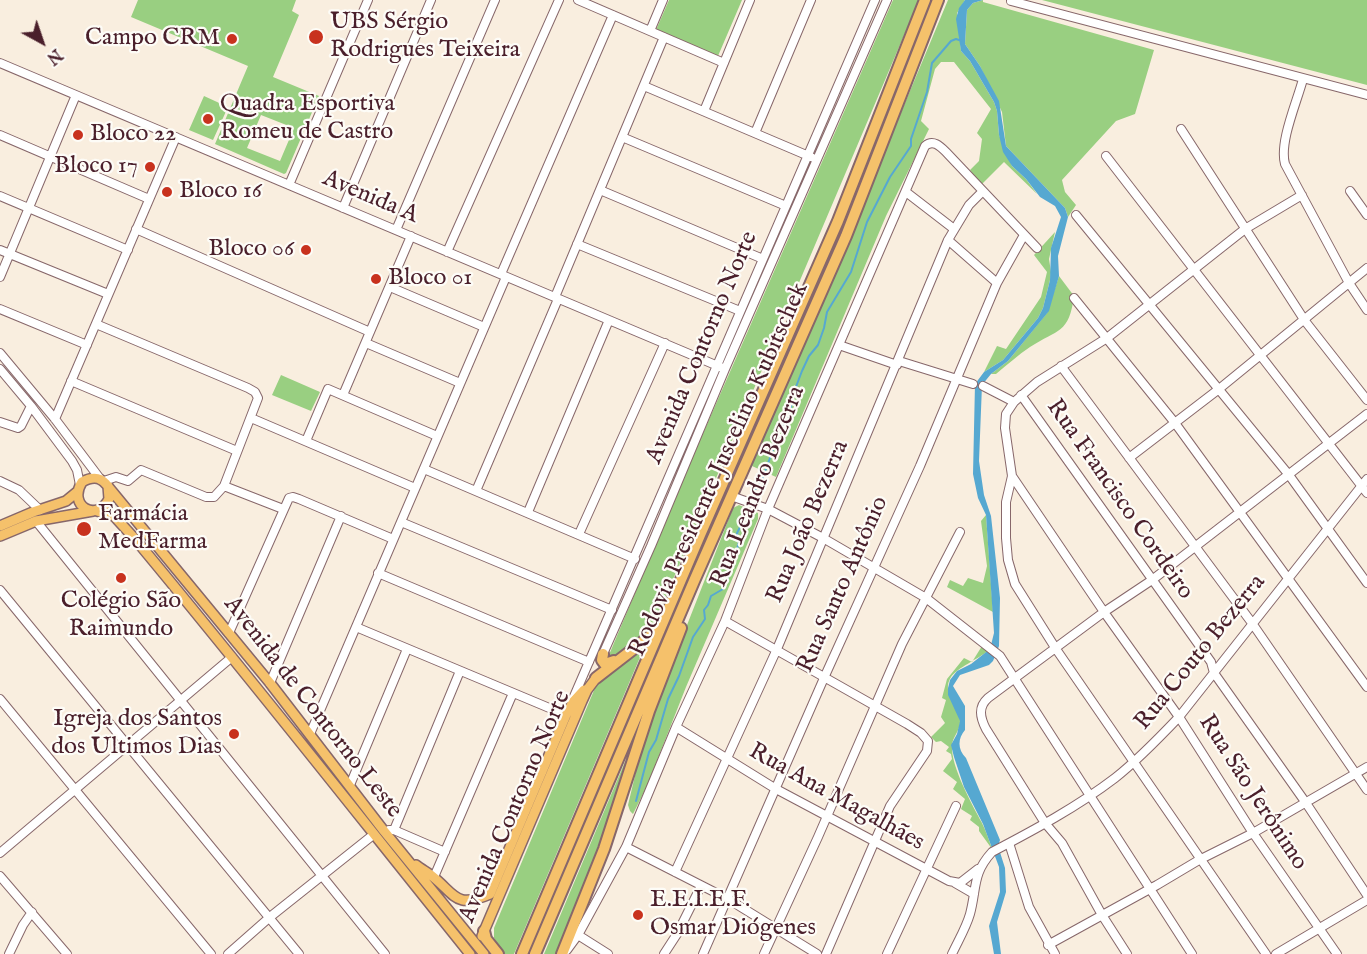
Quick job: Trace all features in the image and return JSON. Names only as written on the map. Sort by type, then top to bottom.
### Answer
[{"type":"highway","name":"Rodovia Presidente Juscelino Kubitschek","points":[[522,954],[660,628],[838,221],[925,0]]},
{"type":"highway","name":"Rodovia Presidente Juscelino Kubitschek","points":[[535,954],[694,580],[846,236],[938,0]]},
{"type":"highway","points":[[563,954],[604,849],[649,711],[687,614],[694,580]]},
{"type":"highway","points":[[597,678],[660,628]]},
{"type":"highway","points":[[603,654],[603,662],[607,664],[637,646]]},
{"type":"highway","points":[[484,931],[486,939],[498,954]]},
{"type":"main road","points":[[0,526],[66,501],[89,478],[105,482],[110,499],[107,504],[95,511],[36,521],[0,536]]},
{"type":"main road","name":"Avenida de Contorno Leste","points":[[105,482],[389,830],[409,861],[481,952]]},
{"type":"main road","points":[[79,488],[79,502],[82,507],[95,511]]},
{"type":"main road","name":"Avenida de Contorno Leste","points":[[95,511],[114,516],[122,524],[334,783],[469,953]]},
{"type":"main road","points":[[435,894],[463,900],[494,896],[567,713],[577,696],[597,678]]},
{"type":"main road","name":"Avenida Contorno Norte","points":[[481,952],[484,931],[494,896],[587,690],[597,678]]},
{"type":"main road","points":[[409,861],[434,877],[454,897]]},
{"type":"main road","points":[[435,894],[441,889],[441,885]]},
{"type":"street","points":[[289,185],[368,0]]},
{"type":"street","points":[[343,208],[431,0]]},
{"type":"street","points":[[396,230],[495,0]]},
{"type":"street","points":[[447,252],[560,0]]},
{"type":"street","points":[[578,0],[724,63]]},
{"type":"street","points":[[650,31],[663,0]]},
{"type":"street","points":[[704,111],[750,0]]},
{"type":"street","points":[[755,133],[811,0]]},
{"type":"street","name":"Avenida Contorno Norte","points":[[603,654],[651,546],[740,311],[875,0]]},
{"type":"street","name":"Avenida Contorno Norte","points":[[567,713],[720,367],[782,238],[887,0]]},
{"type":"street","points":[[1011,0],[1367,95]]},
{"type":"street","points":[[310,734],[484,327],[503,275],[613,15]]},
{"type":"street","points":[[476,490],[664,37]]},
{"type":"street","name":"Avenida A","points":[[0,63],[720,367]]},
{"type":"street","points":[[1304,79],[1283,156],[1289,172],[1349,283],[1367,310]]},
{"type":"street","points":[[644,86],[817,159]]},
{"type":"street","points":[[0,277],[76,95]]},
{"type":"street","points":[[1181,129],[1305,321],[1367,400]]},
{"type":"street","points":[[0,135],[149,199]]},
{"type":"street","points":[[55,419],[176,137]]},
{"type":"street","points":[[622,137],[786,206]]},
{"type":"street","name":"Rua Leandro Bezerra","points":[[563,954],[578,935],[626,847],[676,728],[725,621],[768,509],[925,146],[934,142],[983,191]]},
{"type":"street","points":[[1106,156],[1365,486]]},
{"type":"street","points":[[600,190],[763,259]]},
{"type":"street","points":[[983,191],[1037,248]]},
{"type":"street","name":"Rua João Bezerra","points":[[675,872],[777,649],[948,240],[969,205],[983,191]]},
{"type":"street","points":[[1350,191],[1367,216]]},
{"type":"street","points":[[906,192],[954,229]]},
{"type":"street","points":[[1266,954],[1199,860],[1134,760],[1056,649],[1015,584],[1008,560],[1006,538],[1006,502],[1012,476],[1005,422],[1006,414],[1014,402],[1037,382],[1107,338],[1245,229],[1302,195]]},
{"type":"street","points":[[0,196],[128,250]]},
{"type":"street","points":[[1076,215],[1288,475],[1367,583]]},
{"type":"street","points":[[136,230],[370,332]]},
{"type":"street","points":[[773,235],[782,238]]},
{"type":"street","name":"Rua Santo Antônio","points":[[704,954],[997,283],[1024,235]]},
{"type":"street","points":[[343,395],[411,236]]},
{"type":"street","points":[[948,240],[997,283]]},
{"type":"street","points":[[577,244],[740,311]]},
{"type":"street","points":[[0,250],[108,294]]},
{"type":"street","points":[[1129,458],[1305,321],[1367,268]]},
{"type":"street","points":[[390,287],[484,327]]},
{"type":"street","points":[[1074,298],[1175,423],[1367,687]]},
{"type":"street","points":[[0,309],[87,345]]},
{"type":"street","points":[[528,512],[609,320]]},
{"type":"street","points":[[96,324],[248,388],[255,392],[258,398],[224,486],[214,497],[206,497],[141,470],[128,481],[112,477],[105,482]]},
{"type":"street","points":[[366,343],[460,383]]},
{"type":"street","points":[[579,534],[664,343]]},
{"type":"street","points":[[839,345],[973,384]]},
{"type":"street","name":"Avenida de Contorno Leste","points":[[0,352],[105,482]]},
{"type":"street","points":[[1061,366],[1252,623],[1367,790]]},
{"type":"street","points":[[0,369],[72,461],[77,471],[79,488]]},
{"type":"street","points":[[71,381],[237,452]]},
{"type":"street","points":[[983,386],[1014,402]]},
{"type":"street","points":[[306,441],[328,389],[437,436]]},
{"type":"street","name":"Rua Francisco Cordeiro","points":[[1021,395],[1211,662],[1214,674],[1306,803],[1367,895]]},
{"type":"street","points":[[0,422],[14,428],[21,426],[31,406]]},
{"type":"street","points":[[1127,954],[1102,915],[1077,867],[1062,843],[1045,823],[983,722],[980,714],[981,707],[988,698],[1104,612],[1152,580],[1367,414]]},
{"type":"street","points":[[251,418],[415,488]]},
{"type":"street","points":[[424,469],[635,558]]},
{"type":"street","name":"Rua São Jerônimo","points":[[1012,476],[1104,612],[1179,717],[1254,833],[1337,954]]},
{"type":"street","points":[[0,481],[20,490],[40,510]]},
{"type":"street","points":[[224,486],[283,509]]},
{"type":"street","name":"Rua Couto Bezerra","points":[[978,869],[992,852],[1045,823],[1115,778],[1179,717],[1327,529],[1365,486]]},
{"type":"street","points":[[731,496],[768,509],[926,598],[1000,656],[1192,954]]},
{"type":"street","points":[[229,633],[289,498],[299,499],[393,539]]},
{"type":"street","points":[[270,683],[341,516]]},
{"type":"street","points":[[36,521],[385,954]]},
{"type":"street","points":[[401,522],[612,610]]},
{"type":"street","points":[[764,954],[902,644],[960,532]]},
{"type":"street","points":[[642,542],[651,546]]},
{"type":"street","points":[[378,573],[589,662]]},
{"type":"street","points":[[0,590],[299,954]]},
{"type":"street","points":[[725,621],[921,733],[926,737],[929,745],[890,806],[826,954]]},
{"type":"street","points":[[356,627],[513,693],[567,713]]},
{"type":"street","points":[[350,785],[407,649]]},
{"type":"street","points":[[0,853],[232,657]]},
{"type":"street","points":[[446,852],[389,830],[460,671]]},
{"type":"street","points":[[434,877],[513,693]]},
{"type":"street","points":[[0,699],[211,954]]},
{"type":"street","name":"Rua Ana Magalhães","points":[[676,728],[826,817],[974,894]]},
{"type":"street","points":[[1048,945],[1199,860],[1254,833],[1367,767]]},
{"type":"street","points":[[887,954],[956,806]]},
{"type":"street","points":[[228,954],[270,917],[373,835]]},
{"type":"street","points":[[1006,845],[1029,907],[1055,954]]},
{"type":"street","points":[[626,847],[728,899],[817,954]]},
{"type":"street","points":[[955,883],[965,880],[978,869]]},
{"type":"street","points":[[952,954],[969,917],[978,869]]},
{"type":"street","points":[[0,876],[67,954]]},
{"type":"street","points":[[664,954],[677,934],[701,886]]},
{"type":"street","points":[[1276,954],[1367,900]]},
{"type":"street","points":[[9,954],[32,912]]},
{"type":"street","points":[[578,935],[608,954]]},
{"type":"green space","points":[[138,0],[296,0],[292,11],[299,15],[273,77],[319,96],[286,173],[215,144],[248,66],[131,17]],"holes":[[[261,115],[294,128],[280,161],[247,148]]]},
{"type":"green space","points":[[669,0],[742,0],[718,56],[656,30]]},
{"type":"green space","points":[[893,0],[919,0],[514,954],[504,954],[494,938],[494,928],[683,479]]},
{"type":"green space","points":[[948,0],[965,0],[957,13],[961,51],[970,61],[994,102],[999,135],[1012,166],[1037,194],[1004,162],[981,185],[970,170],[979,161],[982,139],[977,133],[991,109],[954,62],[941,62],[935,69],[921,121],[929,129],[886,216],[776,477],[752,466],[754,458]]},
{"type":"green space","points":[[983,0],[983,2],[1154,50],[1135,114],[1116,121],[1062,180],[1065,192],[1076,205],[1068,217],[1065,208],[1006,146],[1002,112],[980,66],[965,44],[967,10],[973,3]]},
{"type":"green space","points":[[1042,0],[1367,0],[1367,85]]},
{"type":"green space","name":"Quadra Esportiva Romeu de Castro","points":[[204,96],[228,107],[213,140],[189,130]]},
{"type":"green space","points":[[1055,232],[1049,259],[1050,280],[1038,318],[1003,360],[984,372],[997,346],[1006,349],[1041,297],[1047,272],[1034,255]]},
{"type":"green space","points":[[1059,276],[1074,296],[1065,324],[1055,333],[1026,350],[996,374],[991,374],[1008,361],[1047,313]]},
{"type":"green space","points":[[281,375],[320,392],[311,411],[272,395]]},
{"type":"green space","points":[[739,505],[758,513],[758,519],[686,687],[647,786],[633,814],[628,805],[644,738],[733,508]]},
{"type":"green space","points":[[986,515],[993,612],[947,587],[950,580],[963,586],[968,578],[983,583],[987,566],[981,521]]},
{"type":"green space","points":[[982,646],[988,651],[984,654],[973,661]]},
{"type":"green space","points":[[964,658],[971,662],[954,674],[948,683],[949,694],[960,720],[952,743],[953,755],[958,775],[992,849],[979,831],[979,827],[970,820],[972,816],[961,809],[965,799],[953,789],[957,782],[943,771],[952,759],[951,754],[946,751],[949,747],[941,741],[936,742],[931,737],[945,723],[941,717],[946,700],[942,698],[947,679]]},
{"type":"green space","points":[[632,745],[635,746],[600,849],[560,947],[556,954],[544,954]]},
{"type":"water","points":[[965,0],[983,0],[973,3],[967,10],[965,44],[999,101],[1006,146],[1065,208],[1068,217],[1058,256],[1059,276],[1049,311],[1008,361],[991,374],[982,385],[979,461],[984,495],[991,516],[1000,598],[999,646],[989,665],[960,675],[953,686],[965,706],[965,730],[961,736],[960,747],[1000,840],[998,846],[1005,868],[1006,892],[997,922],[1001,954],[994,954],[989,926],[1000,892],[999,867],[983,824],[964,787],[954,757],[951,745],[960,721],[948,695],[948,688],[950,680],[957,671],[971,664],[990,649],[994,633],[986,515],[978,498],[973,474],[975,384],[984,372],[1003,360],[1038,318],[1050,280],[1051,248],[1061,217],[1055,206],[1040,197],[1012,166],[1003,152],[994,102],[970,61],[961,51],[956,19],[959,8]]},
{"type":"waterway","points":[[749,499],[762,480],[780,430],[790,412],[802,371],[809,356],[818,345],[827,312],[851,272],[867,222],[890,177],[911,146],[911,139],[927,92],[932,63],[951,41],[956,39],[962,41]]},
{"type":"waterway","points":[[636,801],[649,752],[656,740],[668,699],[693,637],[705,619],[704,610],[711,596],[723,589],[729,574],[730,561],[739,542],[737,533],[747,514],[746,510]]},
{"type":"place","name":"UBS Sérgio Rodrigues Teixeira","points":[[316,37]]},
{"type":"place","name":"Campo CRM","points":[[232,39]]},
{"type":"place","name":"Quadra Esportiva Romeu de Castro","points":[[208,119]]},
{"type":"place","name":"Bloco 22","points":[[78,135]]},
{"type":"place","name":"Bloco 17","points":[[150,167]]},
{"type":"place","name":"Bloco 16","points":[[167,192]]},
{"type":"place","name":"Bloco 06","points":[[306,250]]},
{"type":"place","name":"Bloco 01","points":[[376,279]]},
{"type":"place","name":"Farmácia MedFarma","points":[[84,529]]},
{"type":"place","name":"Colégio São Raimundo","points":[[121,578]]},
{"type":"place","name":"Igreja dos Santos dos Ultimos Dias","points":[[234,734]]},
{"type":"place","name":"E.E.I.E.F. Osmar Diógenes","points":[[638,915]]}]
